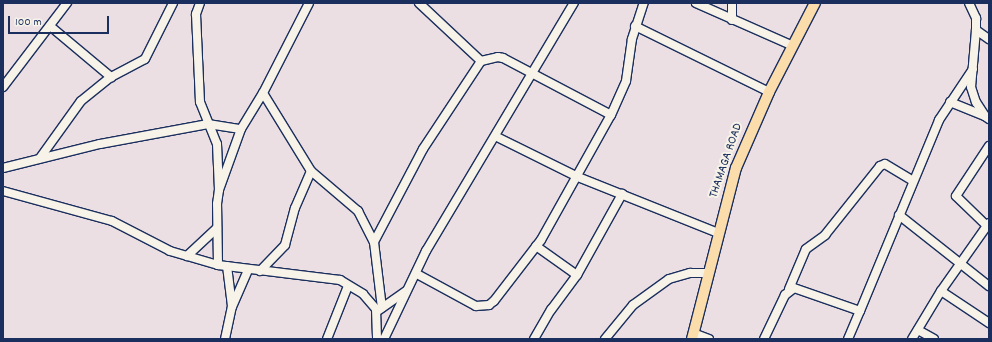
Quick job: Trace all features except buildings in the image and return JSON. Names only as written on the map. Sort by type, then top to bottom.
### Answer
[{"type":"main road","name":"THAMAGA ROAD","points":[[693,336],[718,232],[736,168],[769,92],[815,3]]},
{"type":"street","points":[[3,87],[67,3]]},
{"type":"street","points":[[40,158],[81,101],[111,77],[145,59],[173,3]]},
{"type":"street","points":[[200,3],[196,14],[196,62],[200,102],[217,144],[219,190],[217,228],[232,307]]},
{"type":"street","points":[[219,190],[241,129],[263,93],[309,3]]},
{"type":"street","points":[[420,3],[481,61]]},
{"type":"street","points":[[417,274],[476,306],[482,307],[494,301],[536,246],[578,177],[612,115],[626,81],[635,26],[644,3]]},
{"type":"street","points":[[696,3],[793,46]]},
{"type":"street","points":[[732,3],[732,20]]},
{"type":"street","points":[[969,3],[976,18],[973,95],[987,118]]},
{"type":"street","points":[[384,339],[407,291],[417,274],[426,252],[497,137],[572,4]]},
{"type":"street","points":[[50,26],[111,77]]},
{"type":"street","points":[[635,26],[769,92]]},
{"type":"street","points":[[976,30],[989,39]]},
{"type":"street","points":[[374,242],[423,150],[481,61],[498,57],[612,115]]},
{"type":"street","points":[[848,339],[939,120],[973,69]]},
{"type":"street","points":[[263,93],[311,171],[358,211],[374,242],[379,310],[376,339]]},
{"type":"street","points":[[950,102],[987,118]]},
{"type":"street","points":[[3,168],[40,158],[208,124],[241,129]]},
{"type":"street","points":[[497,137],[578,177],[718,232]]},
{"type":"street","points":[[912,339],[959,263],[988,224],[956,196],[989,146]]},
{"type":"street","points":[[764,339],[789,289],[806,249],[825,234],[880,166],[885,164],[913,181]]},
{"type":"street","points":[[260,271],[286,245],[291,217],[311,171]]},
{"type":"street","points":[[3,191],[112,221],[170,251],[223,266],[248,270],[330,277],[348,286],[369,300],[379,310]]},
{"type":"street","points":[[534,339],[551,310],[577,275],[622,194]]},
{"type":"street","points":[[900,215],[989,286]]},
{"type":"street","points":[[187,256],[217,228]]},
{"type":"street","points":[[536,246],[577,275]]},
{"type":"street","points":[[225,339],[232,307],[248,270]]},
{"type":"street","points":[[605,339],[633,305],[669,279],[690,273],[708,273]]},
{"type":"street","points":[[327,339],[348,286]]},
{"type":"street","points":[[789,289],[798,288],[860,311]]},
{"type":"street","points":[[379,310],[407,291]]},
{"type":"street","points":[[941,291],[989,323]]},
{"type":"street","points":[[918,330],[934,339]]},
{"type":"street","points":[[693,336],[709,339]]}]
